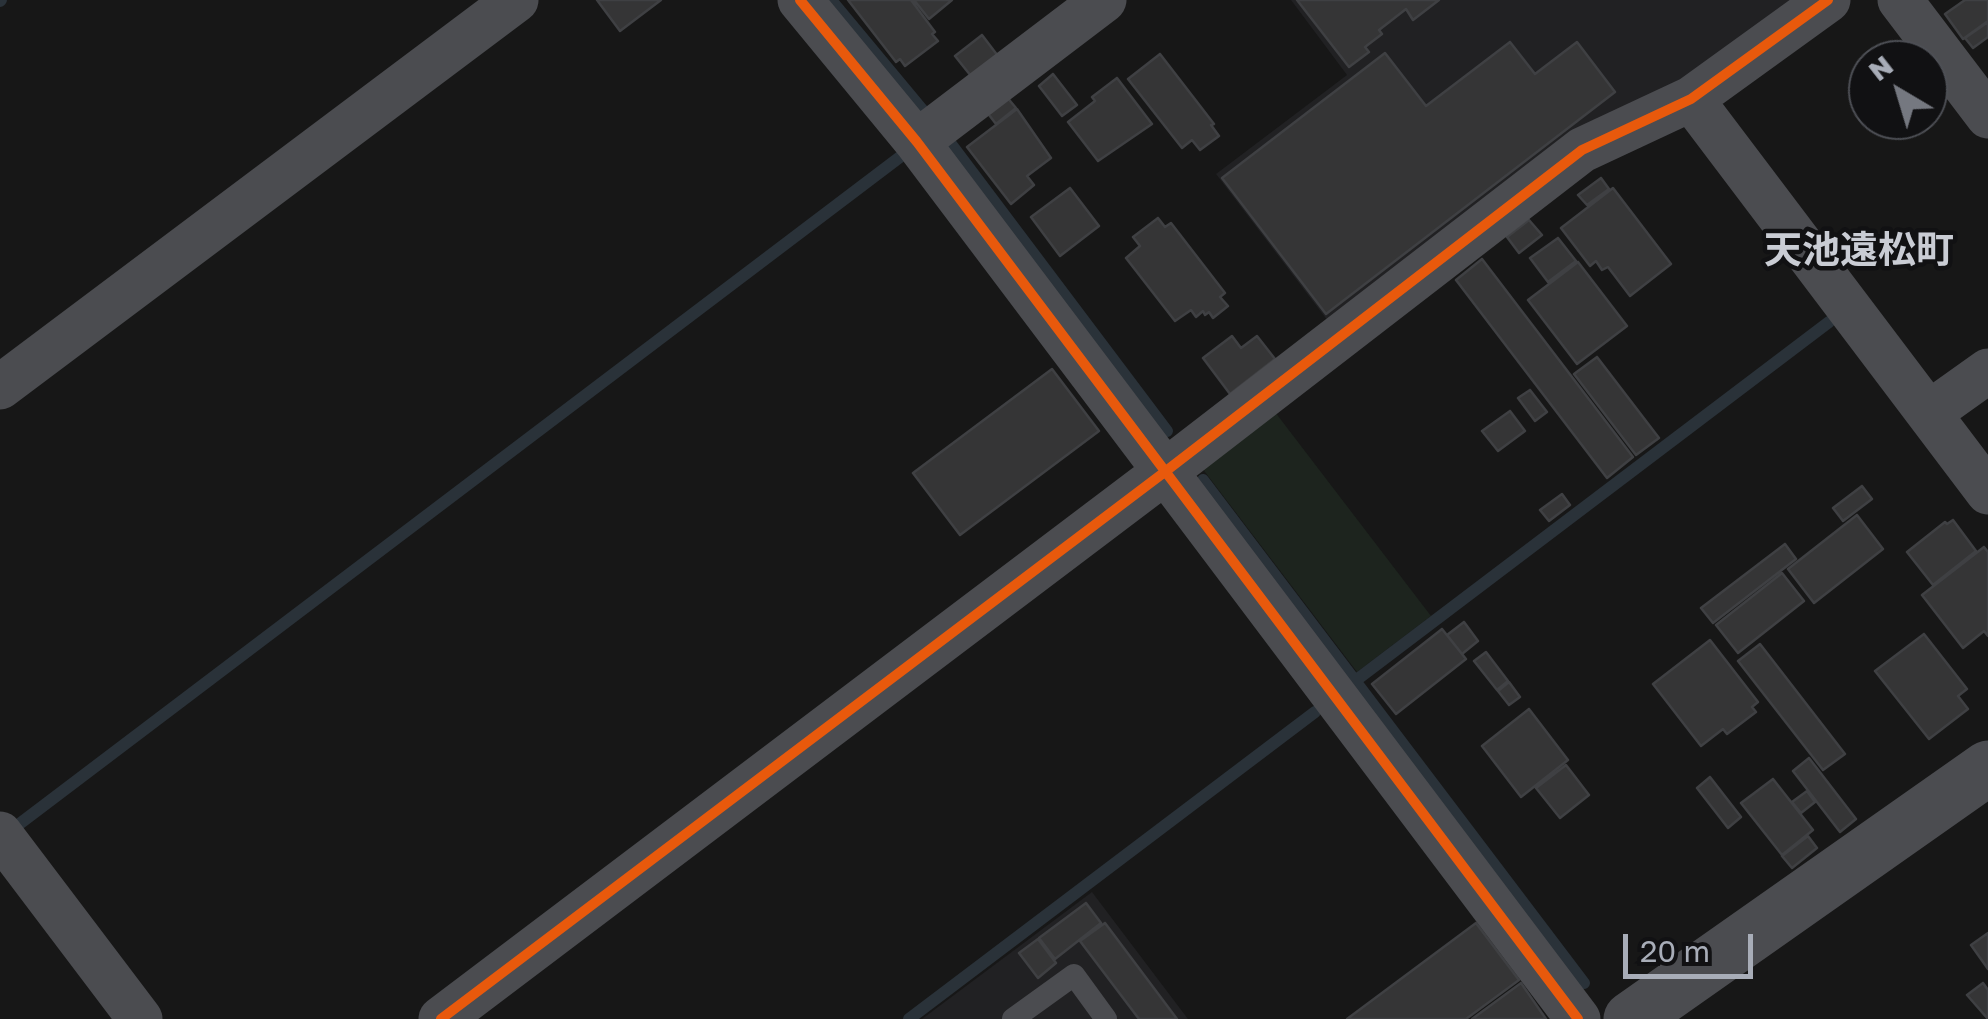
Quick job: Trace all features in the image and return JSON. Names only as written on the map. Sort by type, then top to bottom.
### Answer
[{"type":"street","points":[[0,386],[516,0]]},
{"type":"street","points":[[800,0],[918,142],[1578,1019]]},
{"type":"street","points":[[918,142],[1104,0]]},
{"type":"street","points":[[441,1019],[1166,471],[1582,150],[1690,99],[1828,0]]},
{"type":"street","points":[[1900,0],[1988,116]]},
{"type":"street","points":[[1690,99],[1988,492]]},
{"type":"street","points":[[1929,414],[1988,371]]},
{"type":"street","points":[[1635,1018],[1988,768]]},
{"type":"street","points":[[0,834],[140,1019]]},
{"type":"lane","points":[[1013,1019],[1074,976],[1106,1019]]},
{"type":"shaded area","points":[[1291,0],[1811,0],[1328,321],[1216,174],[1347,75]]},
{"type":"shaded area","points":[[1275,412],[1431,616],[1357,672],[1202,468]]},
{"type":"shaded area","points":[[1092,892],[1188,1019],[922,1019]]},
{"type":"building","points":[[597,0],[661,0],[620,31]]},
{"type":"building","points":[[848,0],[911,0],[938,41],[905,66],[900,59],[896,62]]},
{"type":"building","points":[[914,0],[952,0],[929,19]]},
{"type":"building","points":[[1297,0],[1439,0],[1413,20],[1406,9],[1379,30],[1382,34],[1365,47],[1369,52],[1349,67]]},
{"type":"building","points":[[1965,0],[1988,0],[1988,21],[1963,39],[1945,14]]},
{"type":"building","points":[[1988,22],[1988,37],[1973,48],[1965,38]]},
{"type":"building","points":[[982,35],[1001,60],[975,81],[955,56]]},
{"type":"building","points":[[1510,42],[1535,74],[1577,42],[1615,92],[1326,314],[1222,178],[1385,53],[1426,106]]},
{"type":"building","points":[[1160,54],[1219,136],[1200,150],[1192,140],[1182,148],[1128,79]]},
{"type":"building","points":[[1053,74],[1077,105],[1062,116],[1039,86]]},
{"type":"building","points":[[1117,78],[1152,124],[1098,161],[1068,122]]},
{"type":"building","points":[[1006,96],[1016,108],[996,124],[986,111]]},
{"type":"building","points":[[1017,109],[1051,158],[1027,176],[1034,185],[1011,204],[967,147]]},
{"type":"building","points":[[1601,178],[1609,189],[1587,205],[1578,195]]},
{"type":"building","points":[[1070,188],[1099,226],[1060,256],[1031,217]]},
{"type":"building","points":[[1613,188],[1671,264],[1630,296],[1608,267],[1602,270],[1596,261],[1590,266],[1561,228]]},
{"type":"building","points":[[1158,218],[1165,227],[1171,223],[1225,293],[1220,297],[1228,306],[1213,318],[1203,311],[1196,317],[1191,310],[1175,321],[1126,258],[1140,246],[1133,237]]},
{"type":"building","points":[[1529,220],[1542,235],[1519,253],[1507,237]]},
{"type":"building","points":[[1558,238],[1576,261],[1548,282],[1530,258]]},
{"type":"building","points":[[1482,259],[1633,457],[1607,478],[1456,280]]},
{"type":"building","points":[[1578,262],[1627,326],[1577,364],[1528,300]]},
{"type":"building","points":[[1232,336],[1241,348],[1257,336],[1275,359],[1230,394],[1203,358]]},
{"type":"building","points":[[1597,357],[1659,438],[1636,455],[1574,374]]},
{"type":"building","points":[[1052,369],[1099,431],[960,535],[913,473]]},
{"type":"building","points":[[1530,390],[1547,412],[1535,421],[1518,398]]},
{"type":"building","points":[[1510,411],[1525,431],[1498,451],[1482,431]]},
{"type":"building","points":[[1862,486],[1872,499],[1843,521],[1833,508]]},
{"type":"building","points":[[1562,494],[1570,505],[1549,521],[1540,510]]},
{"type":"building","points":[[1857,515],[1883,549],[1814,603],[1788,569]]},
{"type":"building","points":[[1953,520],[1976,551],[1933,585],[1907,552]]},
{"type":"building","points":[[1785,544],[1796,559],[1713,623],[1701,608]]},
{"type":"building","points":[[1984,547],[1988,552],[1988,636],[1984,631],[1963,648],[1922,595]]},
{"type":"building","points":[[1782,573],[1804,601],[1738,653],[1716,625]]},
{"type":"building","points":[[1464,622],[1478,641],[1462,654],[1447,635]]},
{"type":"building","points":[[1442,629],[1466,659],[1396,714],[1372,684]]},
{"type":"building","points":[[1924,634],[1967,689],[1958,696],[1968,709],[1929,739],[1875,671]]},
{"type":"building","points":[[1710,640],[1758,702],[1752,707],[1756,712],[1727,734],[1723,729],[1701,746],[1653,684]]},
{"type":"building","points":[[1760,644],[1845,754],[1823,770],[1738,661]]},
{"type":"building","points":[[1486,652],[1508,681],[1497,690],[1474,661]]},
{"type":"building","points":[[1509,682],[1520,697],[1509,705],[1498,691]]},
{"type":"building","points":[[1529,709],[1568,760],[1521,797],[1482,746]]},
{"type":"building","points":[[1809,758],[1856,819],[1840,832],[1793,771]]},
{"type":"building","points":[[1566,765],[1589,795],[1560,818],[1536,788]]},
{"type":"building","points":[[1710,777],[1741,817],[1728,828],[1697,788]]},
{"type":"building","points":[[1773,779],[1813,830],[1782,855],[1741,803]]},
{"type":"building","points":[[1807,791],[1815,802],[1801,813],[1792,802]]},
{"type":"building","points":[[1808,836],[1817,848],[1792,868],[1782,856]]},
{"type":"building","points":[[1086,903],[1101,923],[1055,959],[1039,938]]},
{"type":"building","points":[[1105,923],[1177,1019],[1139,1019],[1080,941]]},
{"type":"building","points":[[1476,923],[1519,980],[1466,1019],[1347,1019]]},
{"type":"building","points":[[1988,933],[1988,969],[1971,945]]},
{"type":"building","points":[[1038,939],[1056,963],[1038,978],[1019,953]]},
{"type":"building","points":[[1521,983],[1546,1019],[1472,1019]]},
{"type":"building","points":[[1983,983],[1988,990],[1988,1019],[1967,995]]},
{"type":"waterway","points":[[831,0],[925,113]]},
{"type":"waterway","points":[[948,140],[1167,431]]},
{"type":"waterway","points":[[18,825],[900,157]]},
{"type":"waterway","points":[[1355,681],[1829,322]]},
{"type":"waterway","points":[[1203,480],[1584,983]]},
{"type":"waterway","points":[[909,1019],[1315,712]]},
{"type":"cycle path","points":[[800,0],[917,142],[1578,1019]]},
{"type":"cycle path","points":[[441,1019],[1166,471],[1582,150],[1691,99],[1828,0]]},
{"type":"district","name":"天池遠松町","points":[[1859,251]]}]
